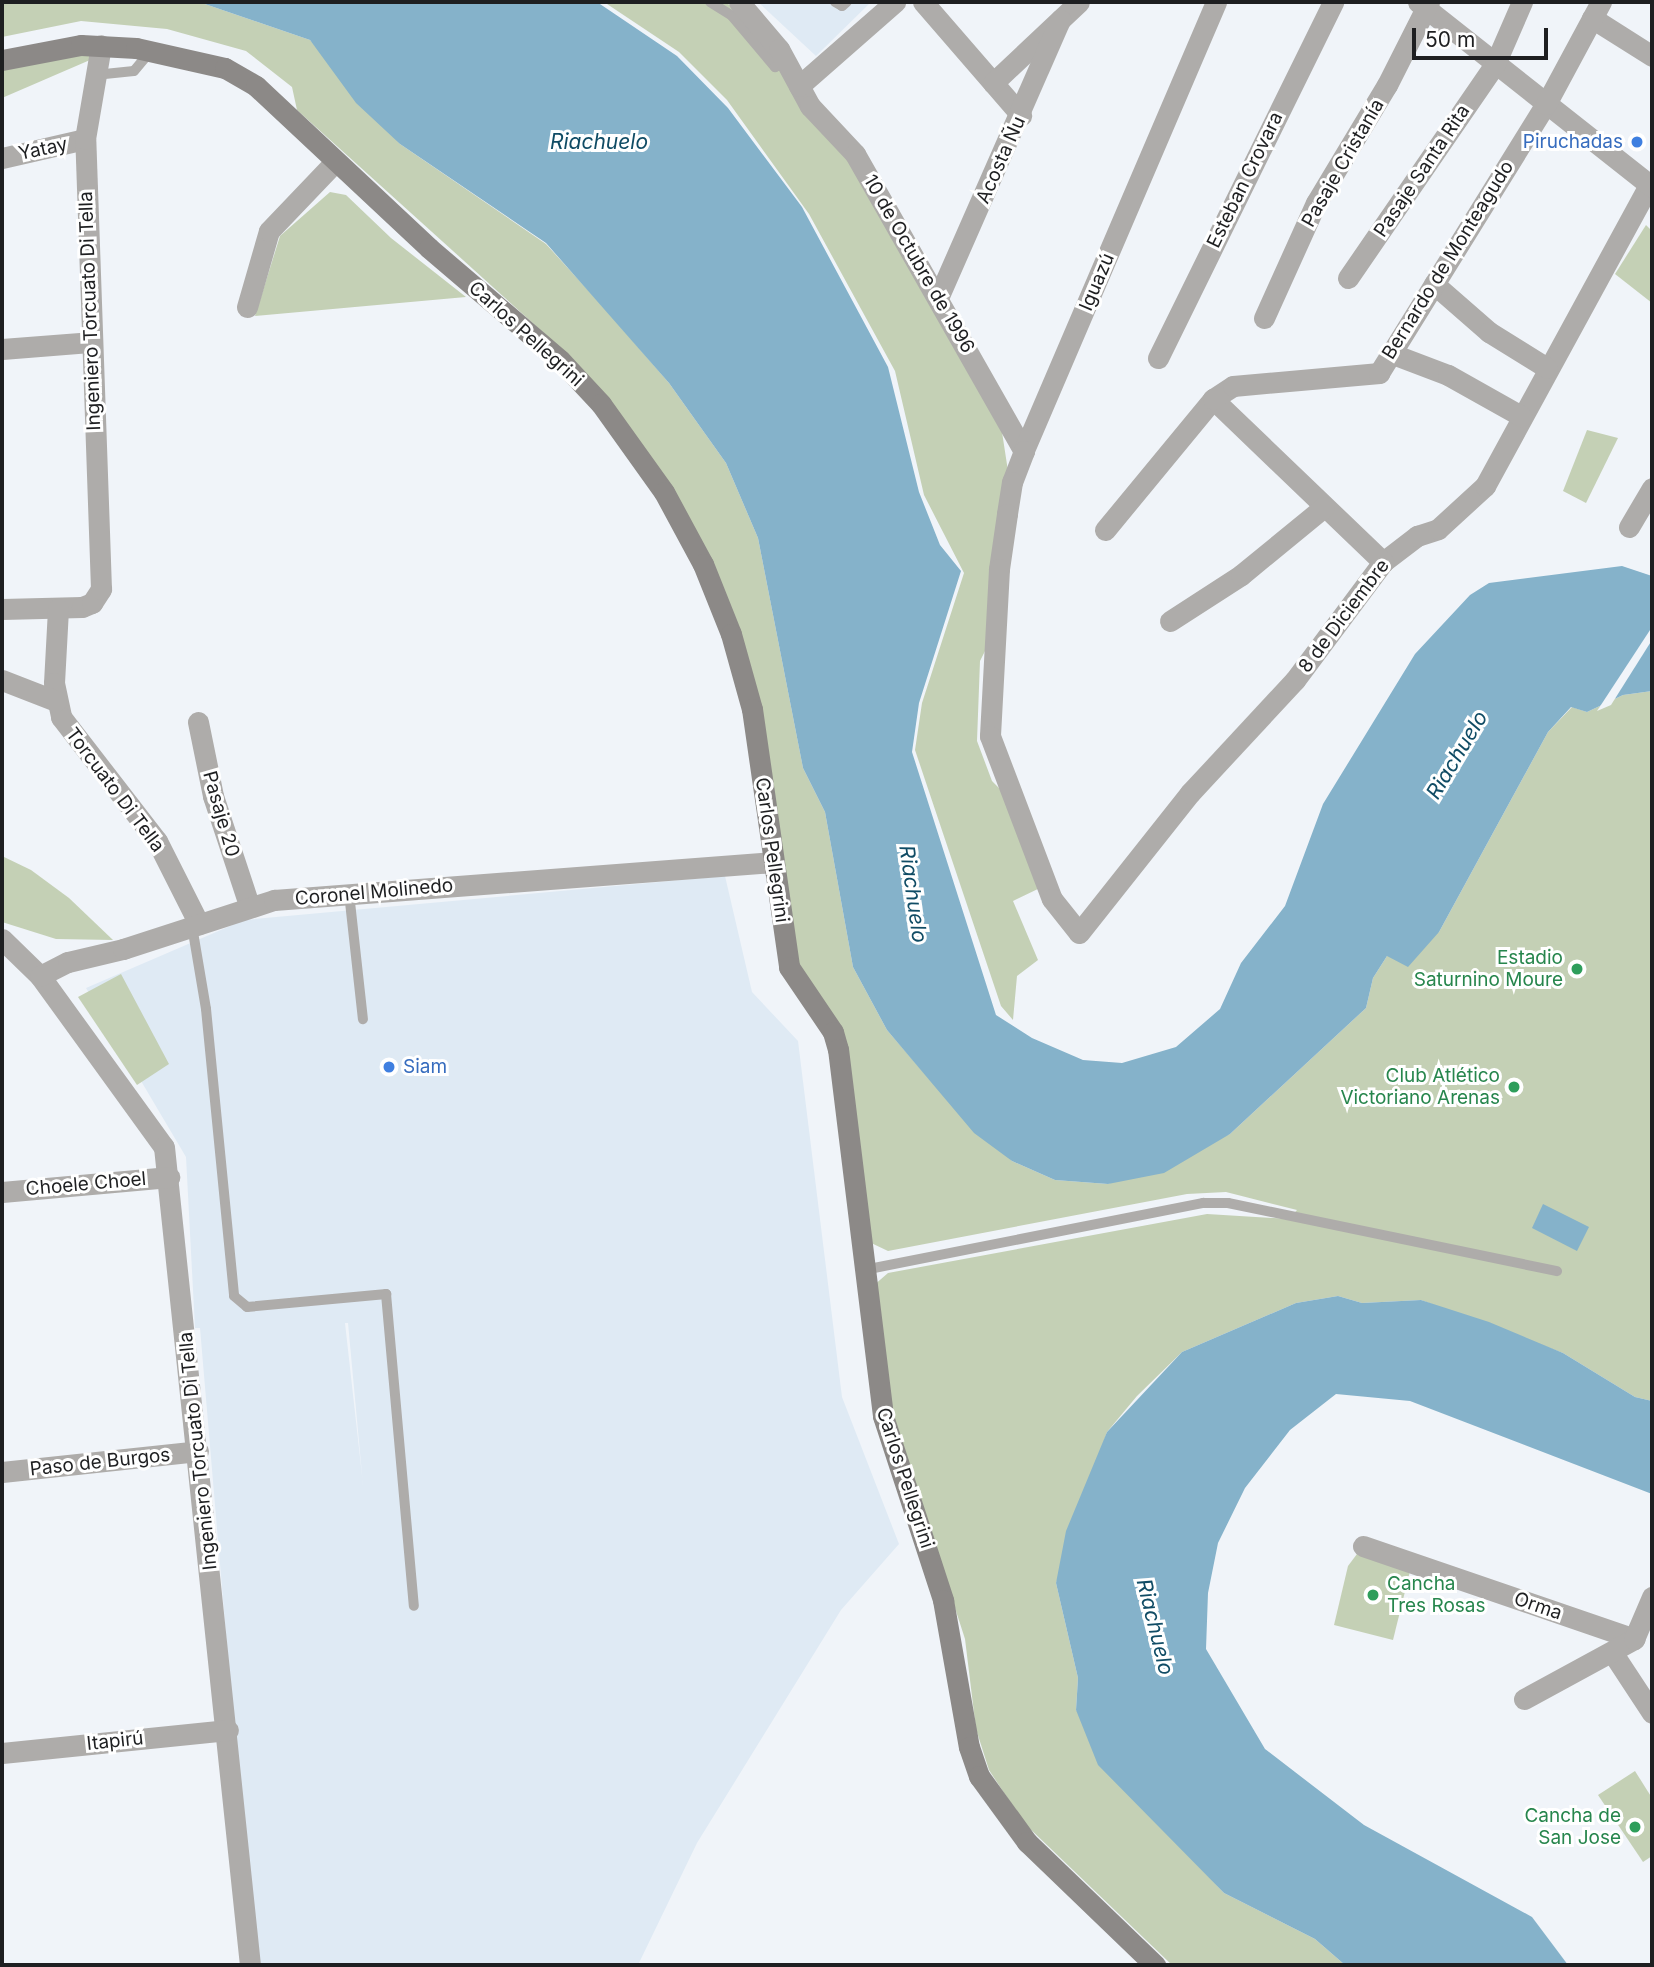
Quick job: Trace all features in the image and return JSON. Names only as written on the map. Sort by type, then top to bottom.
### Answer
[{"type":"street","name":"10 de Octubre de 1996","points":[[739,2],[785,61],[810,106],[855,154],[1024,452]]},
{"type":"street","points":[[923,2],[1021,115]]},
{"type":"street","name":"Acosta Ñu","points":[[993,83],[1079,2]]},
{"type":"street","name":"Iguazú","points":[[1079,933],[1052,899],[990,736],[999,569],[1012,482],[1216,2]]},
{"type":"street","name":"Esteban Crovara","points":[[1158,358],[1333,2]]},
{"type":"street","name":"Pasaje Santa Rita","points":[[1348,278],[1495,64],[1522,2]]},
{"type":"street","points":[[799,86],[892,3]]},
{"type":"street","points":[[1424,4],[1495,64],[1651,186]]},
{"type":"street","name":"Pasaje Cristanía","points":[[1265,318],[1316,202],[1387,85],[1424,4]]},
{"type":"street","points":[[1597,10],[1652,56]]},
{"type":"street","name":"Bernardo de Monteagudo","points":[[1213,399],[1233,386],[1379,373],[1546,104],[1597,10]]},
{"type":"street","name":"Acosta Ñu","points":[[939,298],[1021,115],[1060,20]]},
{"type":"street","name":"Carlos Pellegrini","points":[[2,60],[101,45],[151,51],[209,63],[241,76],[560,360],[601,404],[664,492],[703,564],[731,634],[752,709],[789,967],[833,1032],[838,1049],[883,1416],[943,1600],[969,1747],[979,1776],[1000,1809],[1057,1874],[1156,1965]]},
{"type":"street","name":"Ingeniero Torcuato Di Tella","points":[[58,609],[92,603],[101,589],[102,578],[90,342],[85,139],[101,45]]},
{"type":"street","name":"Yatay","points":[[2,158],[85,139]]},
{"type":"street","points":[[247,307],[268,231],[335,162]]},
{"type":"street","name":"8 de Diciembre","points":[[1079,933],[1190,793],[1295,680],[1382,562],[1417,536],[1438,529],[1477,495],[1651,186]]},
{"type":"street","points":[[1434,284],[1489,332],[1547,368]]},
{"type":"street","points":[[2,349],[90,342]]},
{"type":"street","points":[[1390,353],[1448,375],[1521,416]]},
{"type":"street","points":[[1105,530],[1213,399],[1382,562]]},
{"type":"street","points":[[1629,527],[1652,488]]},
{"type":"street","points":[[1170,621],[1241,575],[1324,507]]},
{"type":"street","points":[[2,608],[58,609]]},
{"type":"street","name":"Torcuato Di Tella","points":[[58,609],[56,701],[70,734],[157,841],[195,925]]},
{"type":"street","points":[[2,680],[56,701]]},
{"type":"street","name":"Pasaje 20","points":[[198,722],[213,796],[248,905]]},
{"type":"street","name":"Coronel Molinedo","points":[[40,976],[61,964],[195,925],[248,905],[349,893],[774,862]]},
{"type":"street","points":[[2,939],[40,976]]},
{"type":"street","name":"Ingeniero Torcuato Di Tella","points":[[40,976],[159,1136],[169,1177],[228,1730],[250,1965]]},
{"type":"street","name":"Choele Choel","points":[[2,1192],[169,1177]]},
{"type":"street","name":"Paso de Burgos","points":[[2,1472],[198,1451]]},
{"type":"street","name":"Orma","points":[[1363,1546],[1634,1639]]},
{"type":"street","points":[[1524,1699],[1634,1639],[1652,1597]]},
{"type":"street","points":[[1612,1652],[1652,1713]]},
{"type":"street","name":"Itapirú","points":[[2,1753],[228,1730]]},
{"type":"lane","points":[[710,2],[732,16],[775,67],[785,61]]},
{"type":"lane","points":[[835,2],[842,6],[847,2]]},
{"type":"lane","points":[[95,75],[134,71],[151,51]]},
{"type":"lane","points":[[349,893],[363,1019]]},
{"type":"lane","points":[[195,925],[206,1009],[234,1296],[247,1307],[386,1294],[414,1606]]},
{"type":"lane","points":[[864,1270],[1203,1203],[1228,1203],[1557,1271]]},
{"type":"shaded area","points":[[758,2],[871,2],[816,56]]},
{"type":"shaded area","points":[[725,876],[752,992],[798,1041],[842,1397],[899,1544],[841,1610],[697,1843],[638,1965],[254,1965],[200,1328],[195,1328],[186,1157],[86,988],[244,920]],"holes":[[[345,1323],[348,1323],[362,1479]]]},
{"type":"green space","points":[[2,2],[199,2],[310,40],[400,144],[546,244],[606,310],[669,383],[726,463],[758,538],[803,768],[825,812],[853,967],[887,1030],[930,1080],[1012,1161],[1055,1180],[1108,1184],[1230,1134],[1366,1008],[1373,978],[1387,956],[1439,932],[1548,732],[1572,707],[1587,712],[1623,695],[1652,691],[1652,1401],[1635,1397],[1563,1353],[1421,1300],[1362,1303],[1338,1296],[1296,1303],[1182,1352],[1137,1396],[1107,1432],[1056,1583],[1078,1678],[1076,1710],[1191,1858],[1224,1893],[1315,1939],[1345,1965],[1172,1965],[1024,1823],[989,1770],[976,1729],[965,1639],[891,1409],[873,1286],[888,1273],[1207,1214],[1289,1219],[1297,1210],[1226,1192],[1187,1194],[888,1251],[867,1241],[848,1069],[799,976],[756,706],[709,564],[546,335],[297,110],[292,87],[246,51],[167,29],[81,21],[2,37]]},
{"type":"green space","points":[[604,2],[726,2],[752,25],[846,153],[1002,432],[1008,471],[987,647],[980,661],[977,741],[992,781],[1005,794],[1042,887],[1013,901],[1038,960],[1017,976],[1013,1020],[1001,1006],[915,750],[922,703],[964,573],[924,495],[895,371],[809,214],[727,100],[679,52]]},
{"type":"green space","points":[[90,54],[90,60],[2,98],[2,69]]},
{"type":"green space","points":[[330,192],[346,195],[391,238],[466,297],[255,316],[280,236]]},
{"type":"green space","points":[[1646,225],[1652,231],[1652,303],[1615,274]]},
{"type":"green space","points":[[1587,430],[1618,438],[1586,503],[1563,491]]},
{"type":"green space","points":[[2,856],[31,870],[69,898],[113,940],[56,939],[2,922]]},
{"type":"green space","points":[[121,974],[169,1064],[137,1085],[78,997]]},
{"type":"green space","name":"Cancha Tres Rosas","points":[[1363,1546],[1412,1563],[1393,1640],[1334,1625],[1348,1566]]},
{"type":"green space","name":"Cancha de San Jose","points":[[1635,1771],[1652,1798],[1652,1856],[1643,1862],[1598,1795]]},
{"type":"water","name":"Riachuelo","points":[[199,2],[597,2],[677,56],[728,108],[802,207],[888,367],[919,492],[940,545],[961,571],[919,703],[912,752],[996,1015],[1032,1038],[1083,1060],[1122,1063],[1176,1047],[1220,1009],[1241,963],[1285,906],[1323,804],[1415,654],[1470,595],[1489,583],[1622,566],[1652,576],[1652,691],[1623,695],[1587,712],[1571,707],[1548,732],[1439,932],[1408,967],[1387,956],[1373,978],[1366,1008],[1230,1134],[1164,1173],[1108,1184],[1055,1180],[1012,1161],[974,1133],[887,1030],[853,967],[825,812],[803,768],[758,538],[726,463],[669,383],[546,243],[400,144],[356,103],[310,40]]},
{"type":"water","points":[[1543,1204],[1589,1227],[1577,1251],[1532,1228]]},
{"type":"water","name":"Riachuelo","points":[[1338,1296],[1362,1303],[1421,1300],[1489,1322],[1563,1353],[1635,1397],[1652,1401],[1652,1494],[1410,1401],[1336,1394],[1290,1430],[1245,1488],[1218,1543],[1208,1593],[1206,1649],[1265,1749],[1364,1825],[1532,1917],[1568,1965],[1345,1965],[1315,1939],[1224,1893],[1098,1765],[1076,1710],[1078,1678],[1056,1583],[1066,1531],[1107,1432],[1182,1352],[1296,1303]]},
{"type":"pier","points":[[1652,627],[1652,640],[1611,705],[1597,711]]},
{"type":"place","name":"Piruchadas","points":[[1637,142]]},
{"type":"place","name":"Estadio Saturnino Moure","points":[[1577,969]]},
{"type":"place","name":"Siam","points":[[389,1067]]},
{"type":"place","name":"Club Atlético Victoriano Arenas","points":[[1514,1087]]},
{"type":"place","name":"Cancha Tres Rosas","points":[[1373,1595]]},
{"type":"place","name":"Cancha de San Jose","points":[[1635,1827]]}]
